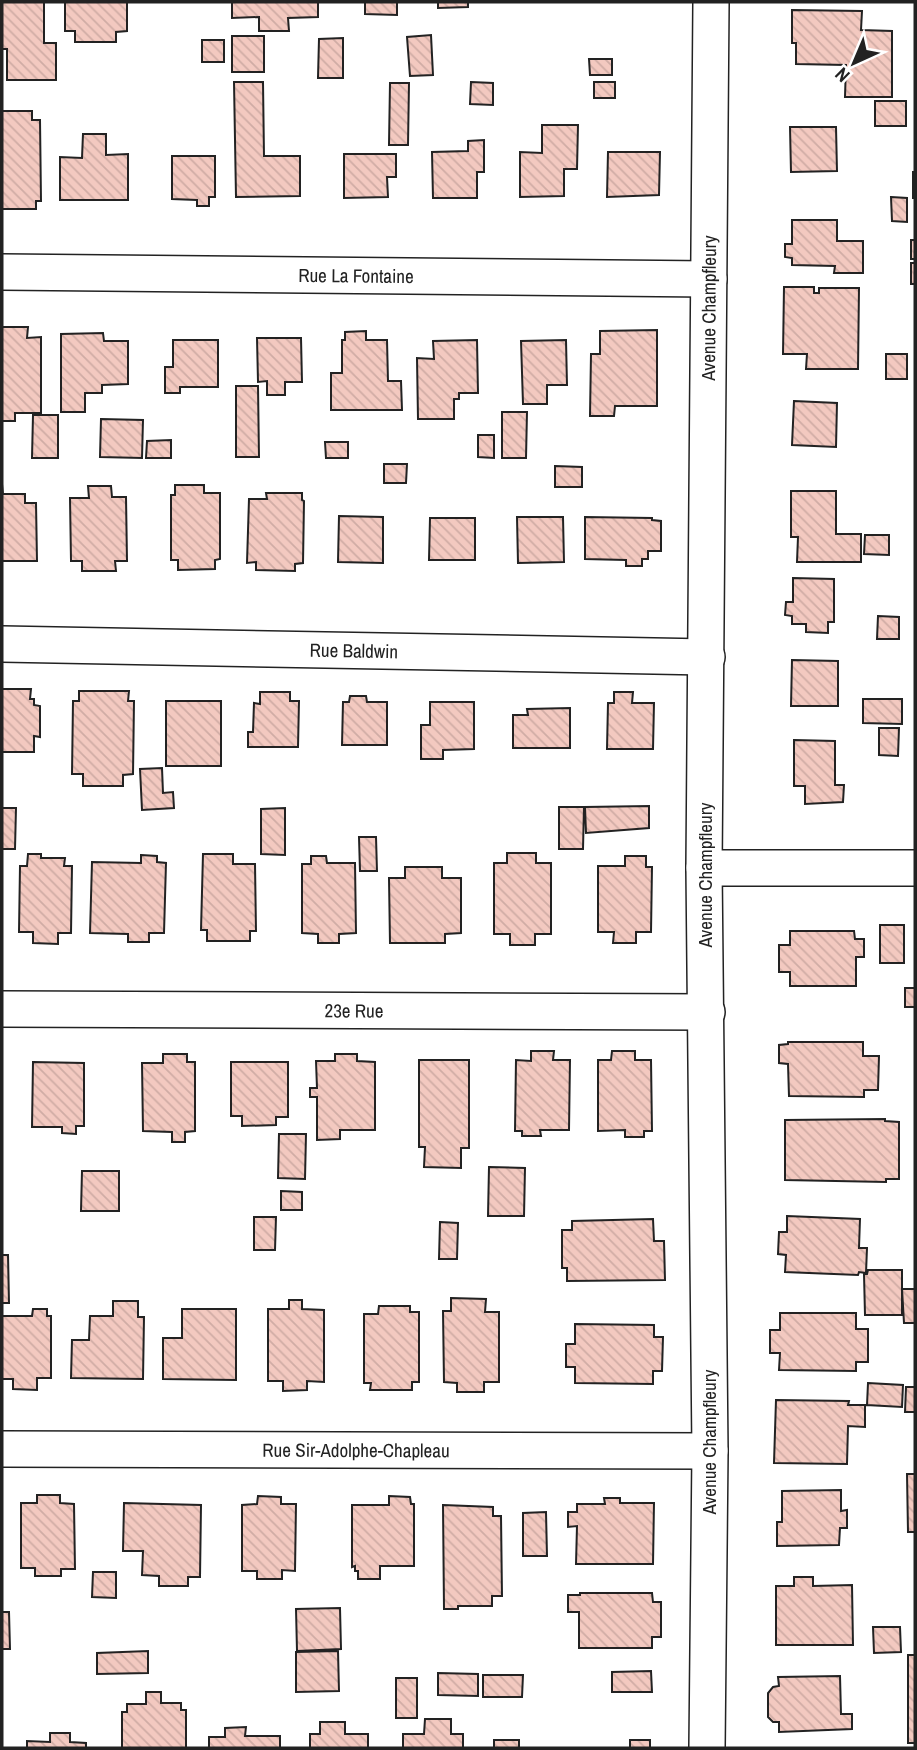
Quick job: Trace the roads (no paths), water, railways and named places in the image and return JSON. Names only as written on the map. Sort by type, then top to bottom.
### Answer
[{"type":"street","name":"Avenue Champfleury","points":[[707,1748],[710,1451],[704,868],[711,2]]},
{"type":"street","name":"Rue La Fontaine","points":[[2,272],[709,279]]},
{"type":"street","name":"Rue Baldwin","points":[[2,644],[706,657]]},
{"type":"street","points":[[704,868],[915,868]]},
{"type":"street","name":"23e Rue","points":[[2,1009],[707,1012]]},
{"type":"street","name":"Rue Sir-Adolphe-Chapleau","points":[[2,1449],[710,1451]]}]
